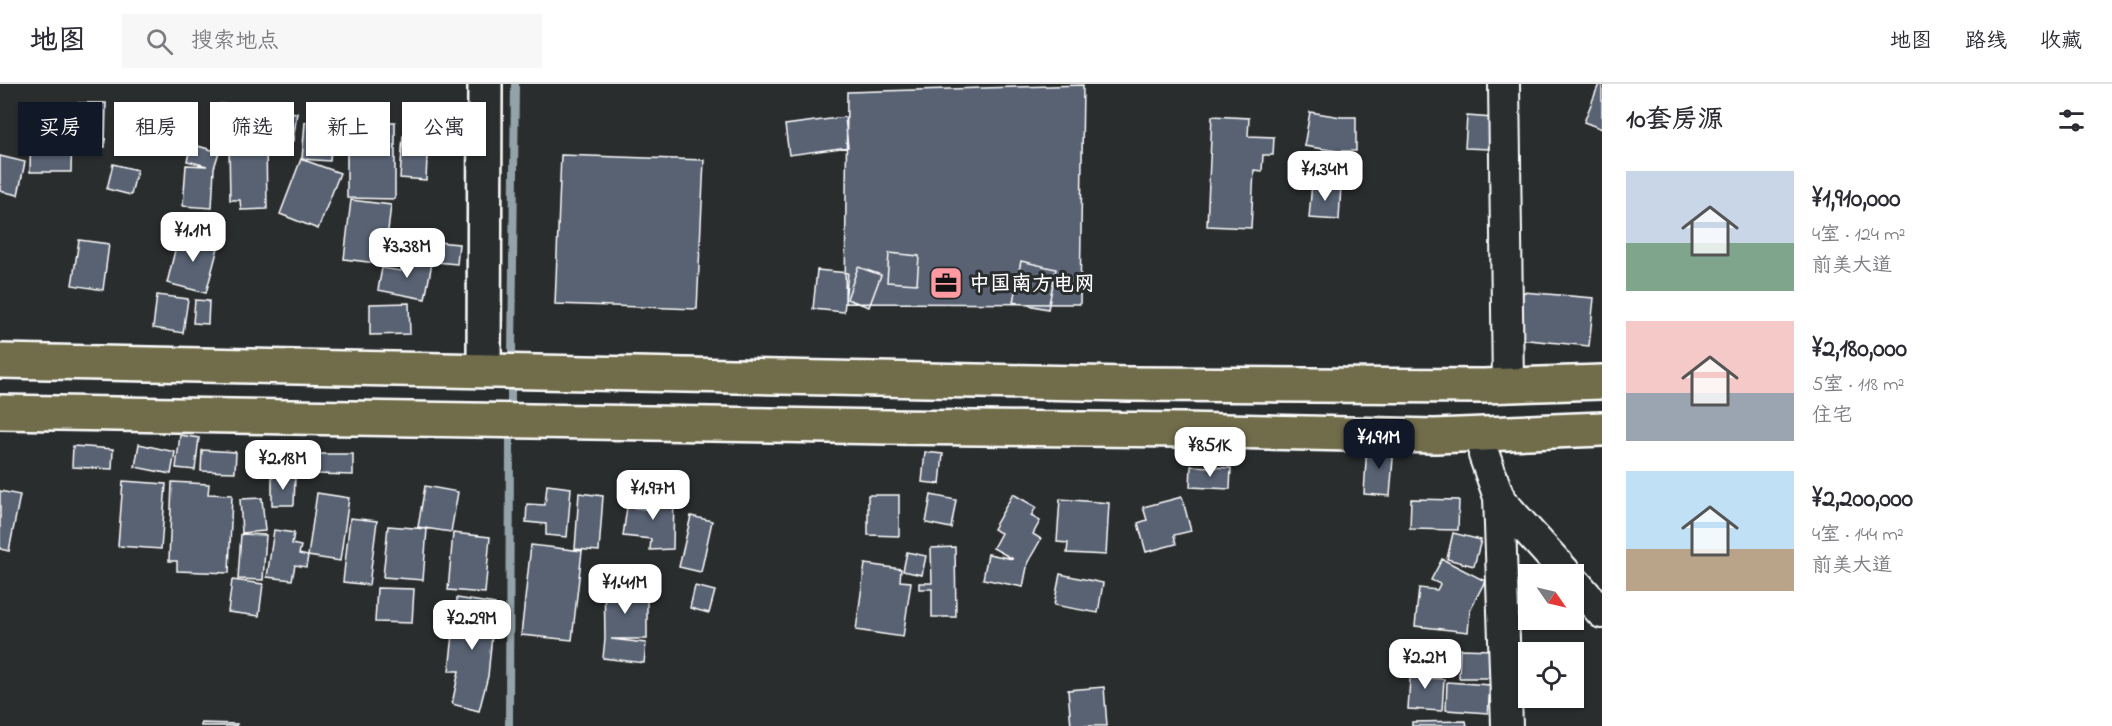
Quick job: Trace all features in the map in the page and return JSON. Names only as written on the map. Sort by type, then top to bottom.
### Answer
[{"type":"main road","points":[[0,361],[1129,384],[1508,385],[1602,382]]},
{"type":"main road","points":[[0,412],[1435,436],[1602,429]]},
{"type":"street","points":[[484,370],[485,84]]},
{"type":"street","points":[[1504,84],[1508,385]]},
{"type":"street","points":[[1484,455],[1500,500],[1558,564]]},
{"type":"street","points":[[1499,496],[1507,726]]},
{"type":"street","points":[[1584,592],[1602,613]]},
{"type":"building","points":[[1599,84],[1602,84],[1602,129],[1584,122]]},
{"type":"building","points":[[1083,85],[1080,304],[845,303],[847,92]]},
{"type":"building","points":[[102,103],[106,103],[105,147],[102,147]]},
{"type":"building","points":[[1310,112],[1356,117],[1356,151],[1304,146]]},
{"type":"building","points":[[294,113],[297,113],[294,134]]},
{"type":"building","points":[[1212,116],[1249,118],[1248,136],[1274,137],[1273,155],[1263,155],[1262,171],[1254,170],[1251,228],[1207,226]]},
{"type":"building","points":[[1467,116],[1493,118],[1490,149],[1465,148]]},
{"type":"building","points":[[845,117],[848,147],[789,155],[785,125]]},
{"type":"building","points":[[306,122],[306,156],[330,156],[330,161],[302,159]]},
{"type":"building","points":[[390,122],[395,122],[395,199],[347,198],[347,156],[390,156]]},
{"type":"building","points":[[198,146],[210,149],[210,156],[218,156],[214,168],[212,208],[183,206],[186,165],[207,166],[187,161],[188,156],[198,156]]},
{"type":"building","points":[[402,150],[402,156],[427,156],[426,180],[400,178]]},
{"type":"building","points":[[561,155],[704,160],[697,309],[555,304]]},
{"type":"building","points":[[0,156],[25,162],[18,195],[0,191]]},
{"type":"building","points":[[30,156],[71,156],[71,172],[30,172]]},
{"type":"building","points":[[229,156],[266,156],[267,209],[241,210],[240,200],[230,200]]},
{"type":"building","points":[[301,159],[340,173],[318,229],[280,214]]},
{"type":"building","points":[[113,164],[137,170],[131,195],[107,189]]},
{"type":"building","points":[[1312,183],[1341,185],[1339,220],[1309,218]]},
{"type":"building","points":[[351,200],[391,205],[384,264],[344,259]]},
{"type":"building","points":[[405,232],[431,234],[430,257],[403,254]]},
{"type":"building","points":[[179,234],[219,244],[206,293],[167,283]]},
{"type":"building","points":[[79,240],[109,244],[103,290],[72,285]]},
{"type":"building","points":[[437,242],[459,244],[457,264],[436,262]]},
{"type":"building","points":[[889,253],[919,256],[917,284],[887,282]]},
{"type":"building","points":[[404,257],[432,263],[425,299],[378,290],[382,268],[401,271]]},
{"type":"building","points":[[1021,261],[1056,269],[1048,309],[1013,302]]},
{"type":"building","points":[[858,267],[881,275],[869,307],[847,299]]},
{"type":"building","points":[[817,270],[848,273],[844,312],[813,309]]},
{"type":"building","points":[[1523,292],[1594,298],[1589,346],[1518,339]]},
{"type":"building","points":[[157,295],[188,299],[183,333],[153,328]]},
{"type":"building","points":[[195,300],[209,301],[208,324],[193,323]]},
{"type":"building","points":[[409,303],[410,334],[370,335],[370,304]]},
{"type":"building","points":[[180,435],[199,438],[195,470],[176,468]]},
{"type":"building","points":[[139,444],[175,452],[171,474],[135,467]]},
{"type":"building","points":[[1367,444],[1394,446],[1390,496],[1364,494]]},
{"type":"building","points":[[73,446],[113,449],[112,469],[72,467]]},
{"type":"building","points":[[202,450],[236,452],[235,472],[201,471]]},
{"type":"building","points":[[925,452],[943,454],[940,484],[922,482]]},
{"type":"building","points":[[317,454],[353,454],[353,475],[317,474]]},
{"type":"building","points":[[1191,466],[1231,468],[1230,489],[1190,487]]},
{"type":"building","points":[[272,476],[295,477],[294,505],[272,505]]},
{"type":"building","points":[[123,481],[166,484],[161,549],[118,546]]},
{"type":"building","points":[[172,482],[209,484],[208,494],[232,495],[229,573],[177,571],[177,561],[169,561]]},
{"type":"building","points":[[547,485],[571,488],[567,537],[546,535],[546,524],[526,522],[527,504],[545,505]]},
{"type":"building","points":[[425,486],[458,492],[451,532],[418,527]]},
{"type":"building","points":[[0,491],[20,495],[9,551],[0,549]]},
{"type":"building","points":[[317,493],[349,498],[340,561],[308,556]]},
{"type":"building","points":[[579,493],[603,496],[599,551],[575,549]]},
{"type":"building","points":[[647,493],[674,494],[673,549],[650,550],[651,539],[623,536],[627,507],[646,509]]},
{"type":"building","points":[[1013,494],[1036,507],[1031,516],[1040,521],[1033,534],[1041,539],[1028,562],[1023,587],[983,579],[988,554],[1013,559],[993,548],[1001,533],[993,529]]},
{"type":"building","points":[[868,495],[899,495],[899,536],[868,535]]},
{"type":"building","points":[[931,495],[956,500],[951,528],[926,523]]},
{"type":"building","points":[[1182,497],[1191,531],[1174,535],[1176,544],[1146,552],[1138,523],[1147,520],[1143,507]]},
{"type":"building","points":[[262,498],[265,531],[242,533],[240,499]]},
{"type":"building","points":[[1060,499],[1109,503],[1106,555],[1067,553],[1068,543],[1057,542]]},
{"type":"building","points":[[1411,499],[1459,500],[1458,530],[1410,529]]},
{"type":"building","points":[[691,516],[712,521],[701,572],[679,567]]},
{"type":"building","points":[[350,518],[377,521],[369,585],[343,582]]},
{"type":"building","points":[[388,526],[427,529],[423,580],[383,577]]},
{"type":"building","points":[[274,530],[294,533],[292,544],[301,546],[299,554],[308,556],[306,567],[295,565],[292,580],[267,577]]},
{"type":"building","points":[[453,533],[490,537],[485,593],[448,590]]},
{"type":"building","points":[[1453,533],[1481,540],[1474,566],[1447,559]]},
{"type":"building","points":[[241,534],[266,535],[263,580],[238,579]]},
{"type":"building","points":[[531,545],[582,551],[572,640],[521,635]]},
{"type":"building","points":[[955,547],[956,617],[932,617],[932,589],[919,589],[919,583],[932,583],[931,548]]},
{"type":"building","points":[[907,552],[926,556],[922,575],[903,571]]},
{"type":"building","points":[[1442,559],[1485,581],[1470,610],[1468,632],[1415,626],[1419,588],[1437,590],[1440,584],[1431,580]]},
{"type":"building","points":[[865,564],[901,569],[900,581],[911,582],[903,637],[856,630]]},
{"type":"building","points":[[637,569],[636,578],[647,578],[647,639],[611,639],[646,643],[644,663],[603,658],[604,570]]},
{"type":"building","points":[[1060,574],[1103,583],[1098,613],[1054,605]]},
{"type":"building","points":[[232,580],[263,584],[259,616],[228,612]]},
{"type":"building","points":[[695,586],[715,591],[709,613],[690,608]]},
{"type":"building","points":[[377,588],[414,589],[412,623],[375,622]]},
{"type":"building","points":[[457,598],[495,604],[488,676],[479,711],[452,704],[459,671],[449,671]]},
{"type":"building","points":[[1460,649],[1495,650],[1495,678],[1459,678]]},
{"type":"building","points":[[1411,665],[1432,667],[1431,678],[1444,679],[1442,711],[1408,709]]},
{"type":"building","points":[[1447,682],[1490,685],[1488,713],[1446,710]]},
{"type":"building","points":[[1104,687],[1107,726],[1071,726],[1068,690]]},
{"type":"building","points":[[1466,721],[1467,726],[1412,726],[1412,722]]},
{"type":"building","points":[[201,723],[237,724],[236,726],[201,726]]},
{"type":"waterway","points":[[512,354],[515,84]]},
{"type":"waterway","points":[[511,386],[511,404]]},
{"type":"waterway","points":[[509,726],[510,436]]},
{"type":"place","name":"中国南方电网","points":[[946,283]]}]
